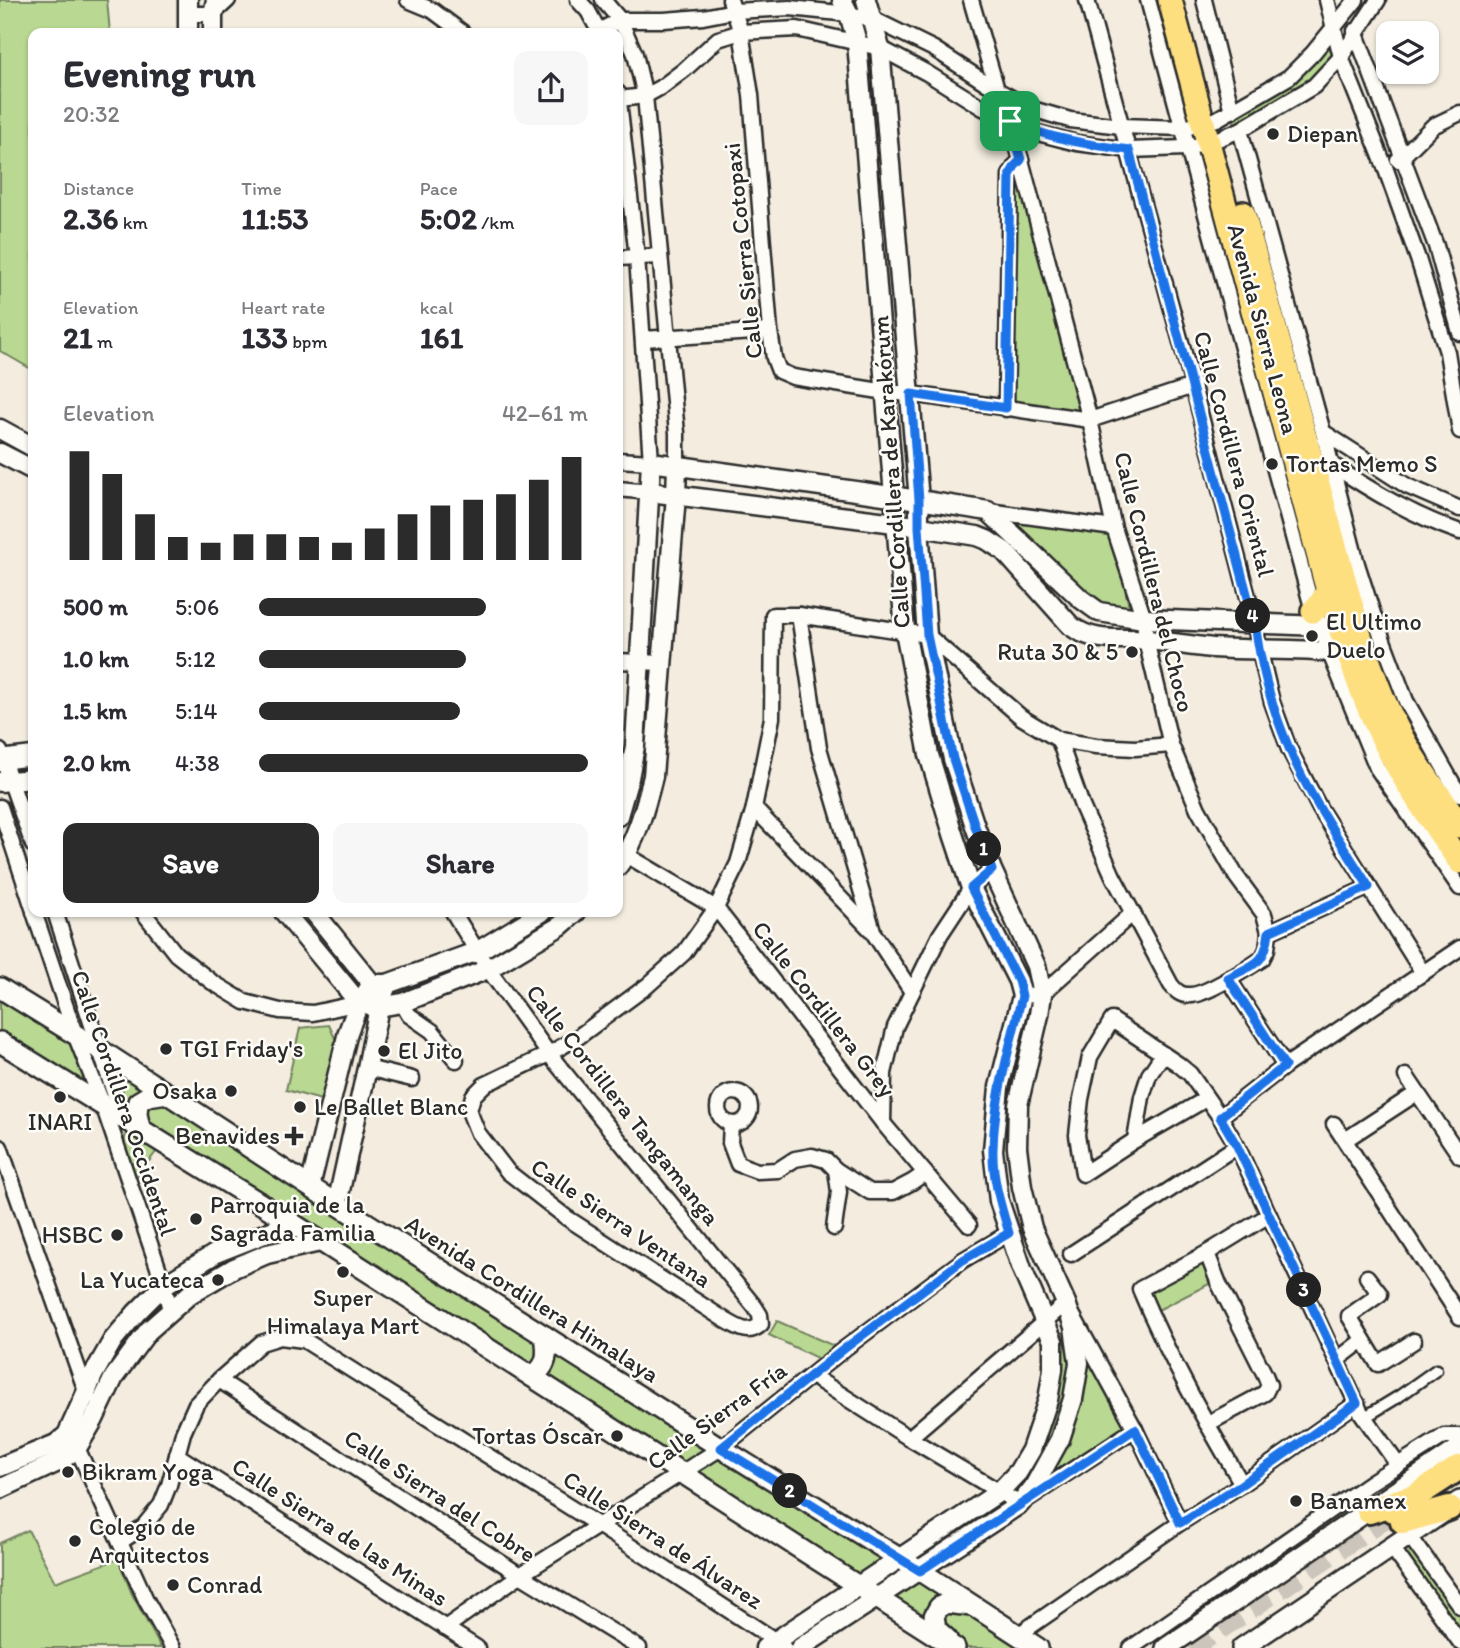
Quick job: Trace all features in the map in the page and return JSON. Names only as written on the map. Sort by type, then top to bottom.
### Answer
[{"type":"highway","name":"Avenida Sierra Leona","points":[[1170,0],[1211,130],[1328,591],[1334,625]]},
{"type":"highway","name":"Avenida Sierra Leona","points":[[1186,0],[1211,130],[1334,625],[1386,707],[1410,752],[1456,802]]},
{"type":"highway","points":[[1328,591],[1320,604],[1334,625]]},
{"type":"highway","name":"Avenida Sierra Leona","points":[[1351,655],[1367,703],[1389,752],[1417,800],[1460,862]]},
{"type":"highway","points":[[1389,752],[1404,761],[1425,790],[1456,802],[1455,831],[1460,846]]},
{"type":"highway","points":[[1369,1511],[1438,1498],[1460,1466]]},
{"type":"highway","points":[[1402,1522],[1460,1483]]},
{"type":"main road","name":"Avenida Cordillera Himalaya","points":[[0,988],[1038,1648]]},
{"type":"main road","points":[[0,1042],[292,1223],[956,1648]]},
{"type":"main road","points":[[140,1128],[138,1102],[148,1096],[167,1093]]},
{"type":"main road","points":[[531,1376],[541,1369],[546,1358],[545,1336]]},
{"type":"main road","points":[[1166,1648],[1460,1448]]},
{"type":"main road","points":[[1242,1648],[1391,1546],[1402,1522]]},
{"type":"main road","points":[[956,1648],[936,1629],[934,1616],[939,1607],[947,1603],[972,1606]]},
{"type":"street","points":[[188,28],[188,7],[214,7],[228,0]]},
{"type":"street","points":[[408,0],[435,5],[458,28]]},
{"type":"street","points":[[578,0],[588,11],[597,28]]},
{"type":"street","points":[[603,0],[620,20],[635,54],[645,96],[677,433],[676,496],[653,776],[647,802],[623,853]]},
{"type":"street","name":"Calle Cordillera de Karakórum","points":[[866,0],[880,48],[911,394],[927,635],[953,759],[992,870],[1036,965],[1042,994],[1018,1105],[1017,1147],[1022,1187],[1032,1228],[1066,1303],[1135,1429],[1180,1523]]},
{"type":"street","name":"Calle Cordillera del Choco","points":[[971,0],[1021,160],[1090,420],[1114,528],[1143,619],[1171,745],[1198,809],[1236,876],[1264,914],[1269,932]]},
{"type":"street","name":"Calle Cordillera Oriental","points":[[1087,0],[1193,386],[1255,624],[1272,702],[1289,750],[1320,809],[1423,973]]},
{"type":"street","name":"Avenida Sierra Leona","points":[[1148,0],[1211,130],[1323,432],[1357,564],[1373,614],[1406,701],[1456,802]]},
{"type":"street","name":"Avenida Sierra Leona","points":[[1204,0],[1211,130],[1334,625],[1351,655],[1377,768],[1460,888]]},
{"type":"street","points":[[1327,0],[1341,58],[1385,167],[1447,352],[1460,431]]},
{"type":"street","points":[[623,96],[645,96],[663,86],[718,39],[741,32],[797,29],[880,48],[983,108],[1034,132],[1077,143],[1129,150],[1211,130],[1314,86],[1341,58],[1378,0]]},
{"type":"street","points":[[606,28],[620,20],[690,18],[732,5],[846,7],[934,49],[997,90],[1032,108],[1070,120],[1122,126],[1211,130],[1289,77],[1333,29],[1352,3]]},
{"type":"street","points":[[1352,3],[1357,35],[1436,246],[1460,333]]},
{"type":"street","name":"Calle Sierra Cotopaxi","points":[[732,5],[741,32],[751,95],[770,331],[779,371],[793,377],[886,392],[1090,420],[1193,386]]},
{"type":"street","points":[[214,7],[214,28]]},
{"type":"street","name":"Calle Cordillera de Karakórum","points":[[846,7],[857,42],[905,631],[929,755],[971,888],[1018,981],[1022,996]]},
{"type":"street","points":[[1385,167],[1403,156],[1433,126],[1460,113]]},
{"type":"street","points":[[623,138],[637,257],[651,462],[635,746],[623,799]]},
{"type":"street","points":[[1006,408],[1010,175],[1021,160]]},
{"type":"street","points":[[623,258],[660,256]]},
{"type":"street","points":[[643,339],[770,331]]},
{"type":"street","points":[[0,429],[28,444]]},
{"type":"street","points":[[1323,432],[1408,486],[1460,509]]},
{"type":"street","points":[[0,453],[28,467]]},
{"type":"street","points":[[623,460],[677,465],[1114,528]]},
{"type":"street","points":[[1331,464],[1404,509],[1460,532]]},
{"type":"street","points":[[623,489],[895,523],[977,536],[1004,551],[1071,626],[1081,634],[1096,638],[1146,640],[1213,648],[1259,648],[1351,655]]},
{"type":"street","points":[[673,529],[705,500]]},
{"type":"street","points":[[988,511],[1089,606],[1099,612],[1143,619],[1334,625]]},
{"type":"street","name":"Calle Sierra Ventana","points":[[761,1324],[756,1329],[743,1330],[724,1320],[567,1217],[508,1172],[478,1133],[469,1111],[473,1096],[484,1085],[578,1037],[647,986],[684,953],[716,908],[738,863],[754,808],[772,718],[773,615],[799,615],[927,635]]},
{"type":"street","points":[[799,615],[819,748],[874,934]]},
{"type":"street","points":[[927,635],[1021,717],[1059,740],[1135,748],[1171,745]]},
{"type":"street","points":[[623,661],[661,663]]},
{"type":"street","points":[[1059,740],[1082,806],[1113,876],[1177,992],[1193,995],[1228,978],[1262,958],[1267,949],[1269,932],[1369,887]]},
{"type":"street","points":[[28,756],[1,757],[6,782],[28,833]]},
{"type":"street","points":[[6,782],[28,780]]},
{"type":"street","name":"Calle Cordillera Occidental","points":[[0,807],[28,883]]},
{"type":"street","points":[[754,808],[874,934],[912,992]]},
{"type":"street","name":"Calle Cordillera Grey","points":[[623,858],[716,908],[883,1123],[969,1224]]},
{"type":"street","points":[[883,1123],[884,1073],[895,1027],[940,935],[971,888],[992,870]]},
{"type":"street","points":[[775,1646],[999,1492],[1018,1472],[1031,1450],[1048,1400],[1053,1369],[1053,1341],[1022,1269],[999,1201],[993,1150],[999,1087],[1022,996],[1042,994],[1133,913]]},
{"type":"street","name":"Calle Cordillera Occidental","points":[[36,917],[76,1037],[103,1105],[170,1310]]},
{"type":"street","name":"Calle Cordillera Occidental","points":[[57,917],[122,1116]]},
{"type":"street","points":[[147,917],[176,954],[212,982],[245,1002],[280,1011],[313,1013],[359,1003],[379,1007],[402,1003],[488,969],[560,926],[570,917]]},
{"type":"street","points":[[288,917],[359,1003]]},
{"type":"street","points":[[319,917],[380,984],[379,1007],[337,1204]]},
{"type":"street","name":"Calle Cordillera Tangamanga","points":[[456,917],[488,969],[549,1054],[755,1307],[761,1324]]},
{"type":"street","points":[[310,1187],[348,1031],[359,1003],[380,984],[478,951],[534,917]]},
{"type":"street","points":[[1220,1117],[1285,1066],[1460,948]]},
{"type":"street","points":[[1228,978],[1285,1066]]},
{"type":"street","points":[[402,1003],[409,1016],[432,1031],[456,1060]]},
{"type":"street","points":[[1206,1099],[1083,1174],[1077,1135],[1081,1099],[1090,1057],[1112,1020],[1190,1074],[1220,1117],[1237,1146],[1361,1410],[1398,1465]]},
{"type":"street","points":[[1135,1140],[1142,1097],[1149,1075],[1163,1054]]},
{"type":"street","points":[[367,1068],[412,1079]]},
{"type":"street","points":[[1406,1076],[1460,1156]]},
{"type":"street","points":[[1345,1140],[1417,1093]]},
{"type":"street","points":[[731,1124],[730,1143],[738,1164],[757,1171],[778,1170],[795,1158],[812,1156],[826,1160],[836,1170],[870,1192],[893,1192],[925,1173]]},
{"type":"street","points":[[1334,1124],[1460,1317]]},
{"type":"street","points":[[1071,1254],[1237,1146]]},
{"type":"street","points":[[0,1147],[86,1394],[96,1413]]},
{"type":"street","points":[[834,1228],[839,1192],[836,1170]]},
{"type":"street","points":[[1242,1484],[1153,1320],[1140,1289],[1207,1253],[1269,1215]]},
{"type":"street","points":[[0,1467],[57,1444],[69,1431],[93,1375],[113,1340],[164,1285],[219,1252],[292,1223]]},
{"type":"street","name":"Calle Sierra Fría","points":[[445,1628],[520,1575],[721,1448],[844,1349],[963,1260],[1009,1233]]},
{"type":"street","points":[[1,1485],[62,1460],[76,1448],[114,1377],[148,1332],[190,1294],[234,1268],[267,1254],[320,1241]]},
{"type":"street","points":[[1207,1253],[1219,1284],[1269,1385],[1265,1393],[1208,1424]]},
{"type":"street","points":[[1367,1277],[1380,1294],[1349,1316],[1378,1364],[1414,1341]]},
{"type":"street","points":[[909,1438],[1066,1303],[1074,1327],[1079,1363],[1073,1399],[1060,1439],[1033,1488],[1020,1504]]},
{"type":"street","name":"Calle Sierra de Álvarez","points":[[120,1542],[143,1527],[161,1505],[183,1433],[196,1404],[261,1343],[280,1337],[304,1340],[598,1525],[775,1646]]},
{"type":"street","points":[[1337,1360],[1363,1340]]},
{"type":"street","points":[[1018,1635],[1180,1523],[1361,1410],[1398,1397],[1436,1370]]},
{"type":"street","points":[[812,1376],[1020,1504]]},
{"type":"street","name":"Calle Sierra del Cobre","points":[[219,1380],[520,1575],[639,1648]]},
{"type":"street","points":[[800,1648],[1135,1429]]},
{"type":"street","points":[[69,1431],[146,1600],[173,1648]]},
{"type":"street","points":[[1131,1648],[1398,1465],[1444,1436],[1460,1436]]},
{"type":"street","name":"Calle Sierra de las Minas","points":[[177,1455],[477,1648]]},
{"type":"street","points":[[1402,1522],[1460,1606]]},
{"type":"street","points":[[1391,1546],[1460,1642]]},
{"type":"green space","points":[[0,0],[107,0],[110,28],[28,28],[28,367],[0,351]]},
{"type":"green space","points":[[1331,47],[1335,48],[1337,53],[1318,75],[1284,99],[1235,124],[1232,113]]},
{"type":"green space","points":[[1017,175],[1083,414],[1014,405]]},
{"type":"green space","points":[[995,515],[1112,529],[1130,612],[1097,605]]},
{"type":"green space","points":[[0,999],[1028,1648],[968,1648],[0,1030]]},
{"type":"green space","points":[[329,1025],[339,1047],[321,1100],[286,1090],[300,1028]]},
{"type":"green space","points":[[126,1132],[159,1148],[136,1178],[124,1143]]},
{"type":"green space","points":[[1203,1259],[1213,1282],[1154,1312],[1145,1289]]},
{"type":"green space","points":[[777,1321],[834,1346],[825,1362],[769,1335]]},
{"type":"green space","points":[[1076,1325],[1131,1428],[923,1562],[914,1551],[1024,1469],[1057,1336]]},
{"type":"green space","points":[[28,1530],[55,1582],[118,1559],[132,1594],[161,1648],[0,1648],[0,1543]]},
{"type":"green space","points":[[1409,1535],[1460,1606],[1460,1642],[1391,1546]]},
{"type":"tunnel","points":[[1189,1648],[1394,1510]]},
{"type":"place","name":"Diepan","points":[[1273,134]]},
{"type":"place","name":"Tortas Memo S","points":[[1272,464]]},
{"type":"place","name":"El Ultimo Duelo","points":[[1312,636]]},
{"type":"place","name":"Ruta 30 & 5","points":[[1132,652]]},
{"type":"place","name":"TGI Friday's","points":[[166,1049]]},
{"type":"place","name":"El Jito","points":[[384,1051]]},
{"type":"place","name":"Osaka","points":[[231,1091]]},
{"type":"place","name":"INARI","points":[[60,1097]]},
{"type":"place","name":"Le Ballet Blanc","points":[[300,1107]]},
{"type":"place","name":"Benavides","points":[[294,1136]]},
{"type":"place","name":"Parroquia de la Sagrada Familia","points":[[196,1219]]},
{"type":"place","name":"HSBC","points":[[117,1235]]},
{"type":"place","name":"Super Himalaya Mart","points":[[343,1272]]},
{"type":"place","name":"La Yucateca","points":[[218,1280]]},
{"type":"place","name":"Tortas Óscar","points":[[617,1436]]},
{"type":"place","name":"Bikram Yoga","points":[[68,1472]]},
{"type":"place","name":"Banamex","points":[[1296,1501]]},
{"type":"place","name":"Colegio de Arquitectos","points":[[75,1541]]},
{"type":"place","name":"Conrad","points":[[173,1585]]},
{"type":"route","points":[[1010,121],[1034,132],[1077,143],[1129,150],[1255,624],[1272,702],[1289,750],[1320,809],[1369,887],[1269,932],[1267,949],[1262,958],[1228,978],[1285,1066],[1220,1117],[1237,1146],[1357,1403],[1242,1484],[1180,1523],[1135,1429],[920,1571],[721,1448],[844,1349],[963,1260],[1009,1233],[999,1201],[993,1150],[999,1087],[1022,996],[1018,981],[971,888],[992,870],[953,759],[927,635],[911,394],[1006,408],[1010,175],[1021,160],[1010,121]]}]
